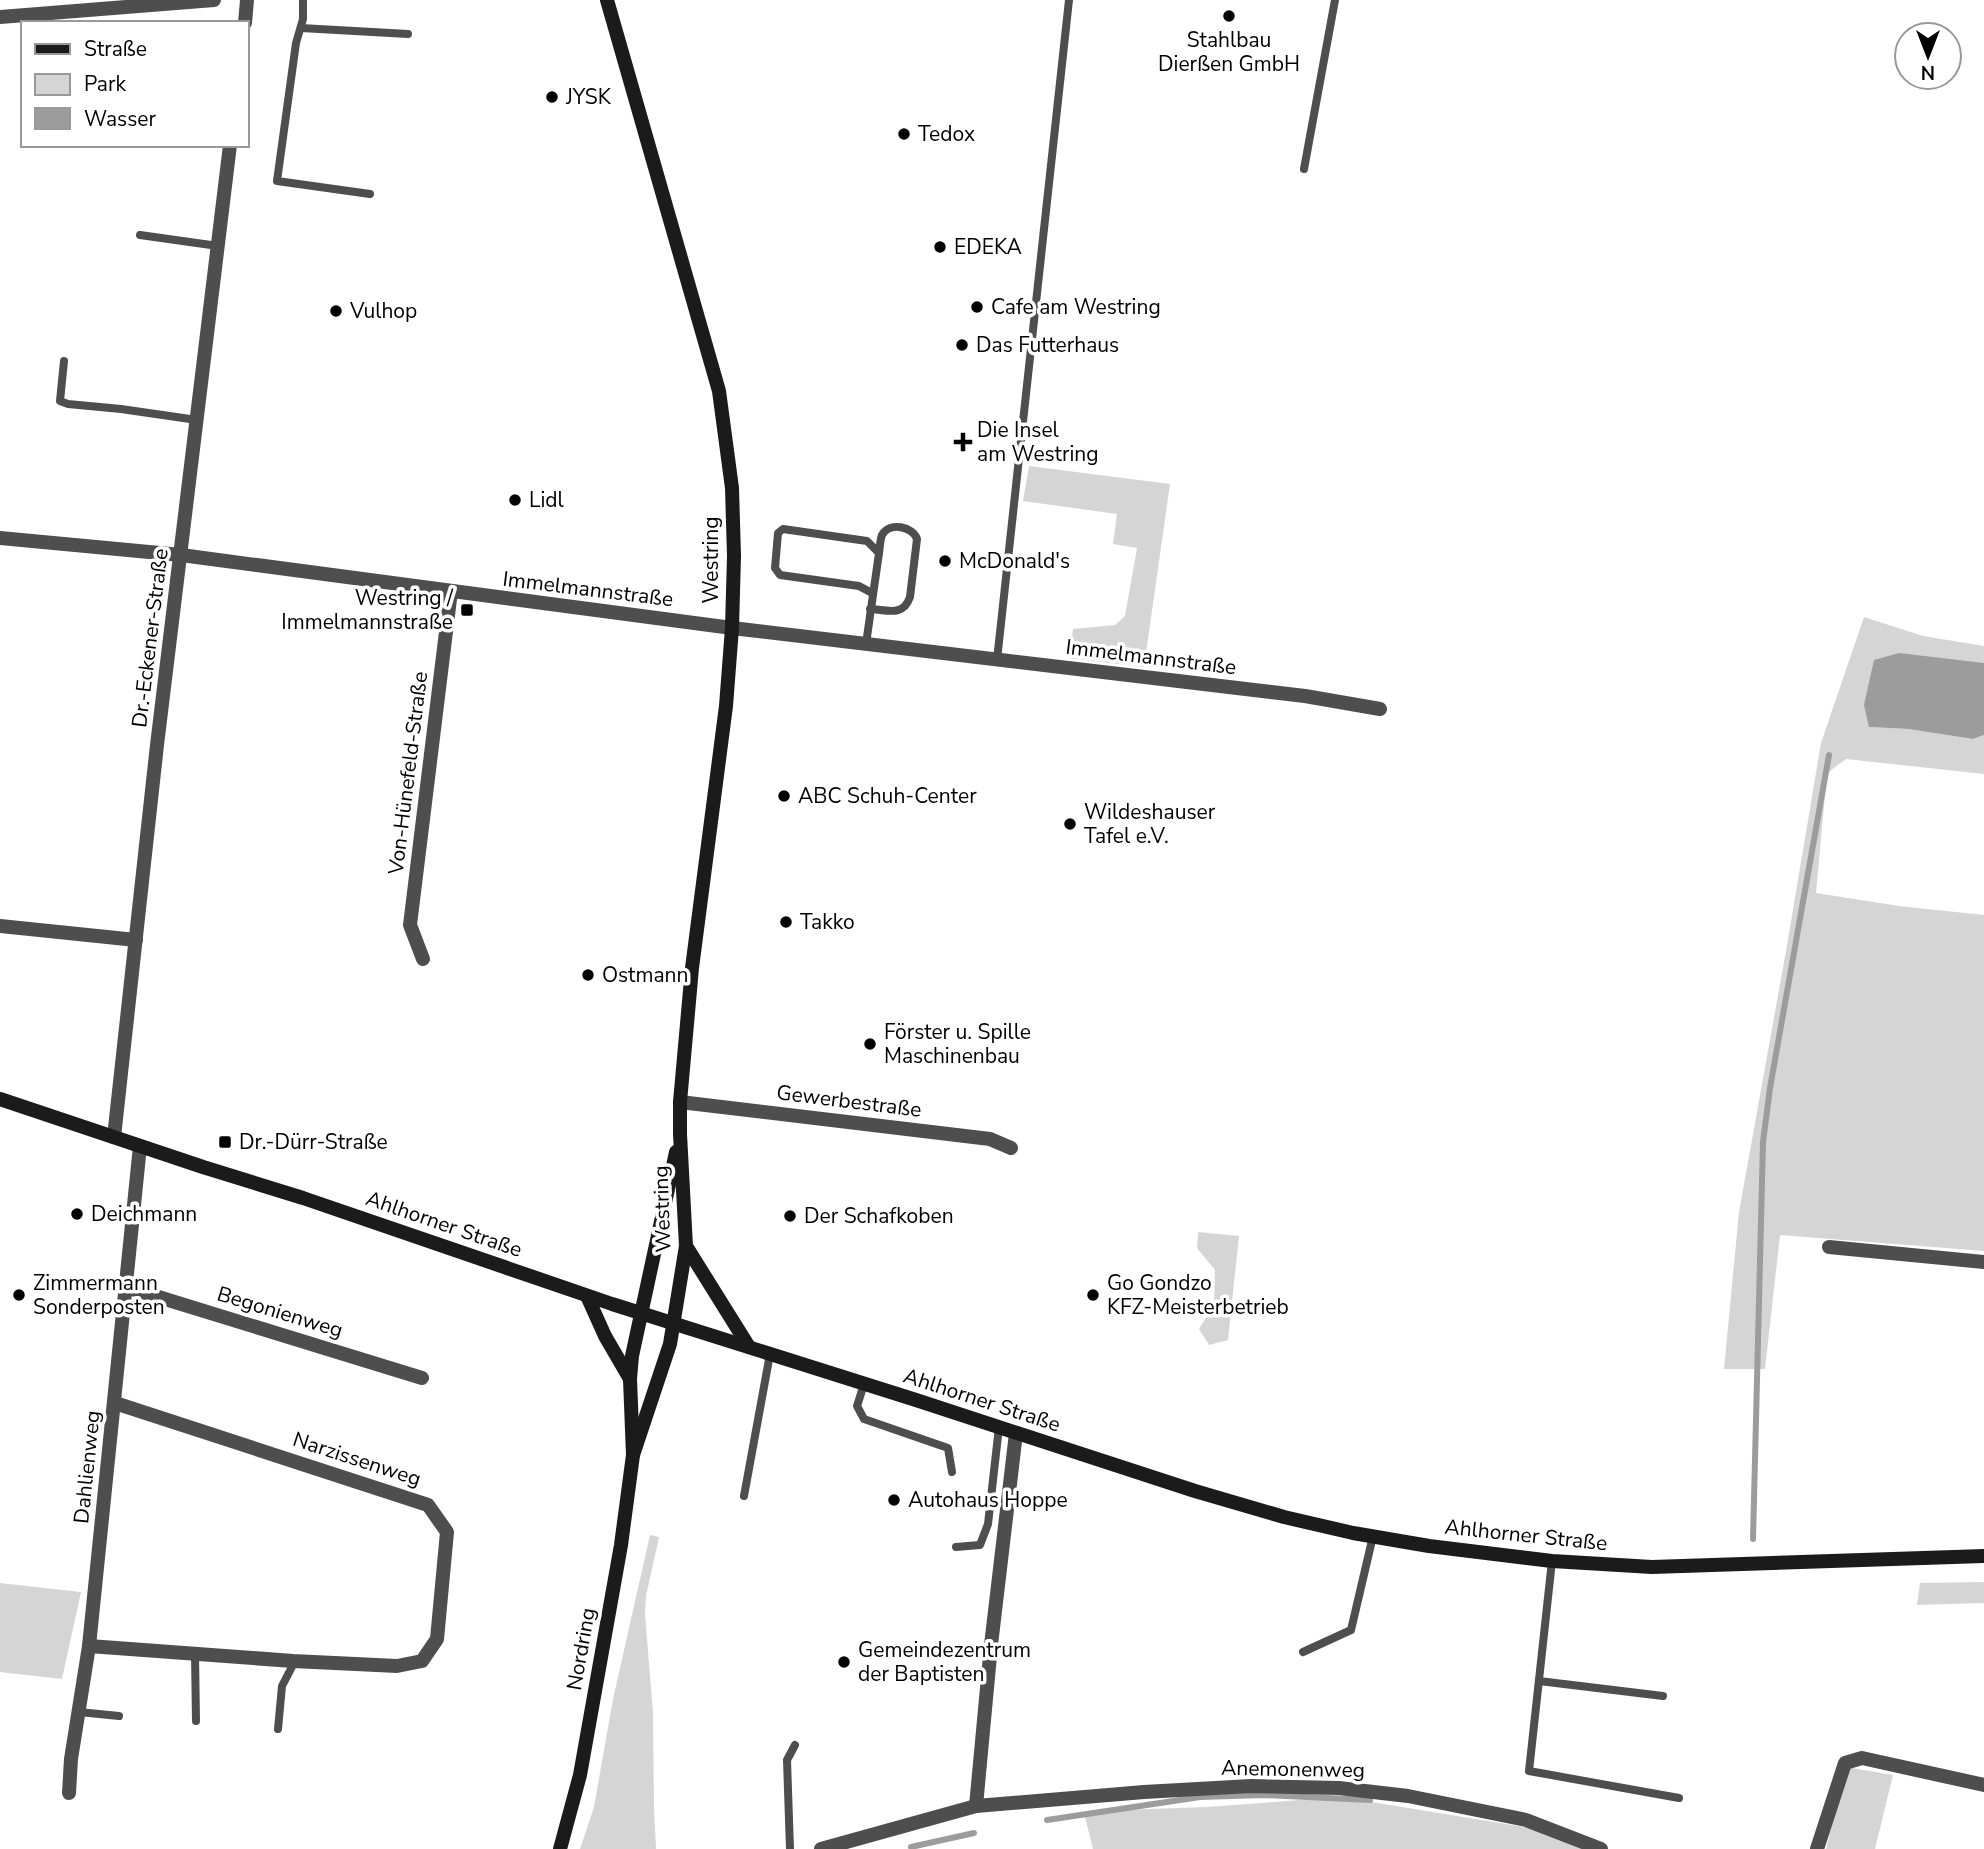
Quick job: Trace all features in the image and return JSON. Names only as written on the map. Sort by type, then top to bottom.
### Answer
[{"type":"main road","name":"Westring","points":[[607,0],[719,391],[732,488],[732,628],[726,706],[692,968],[680,1102],[686,1246],[673,1324]]},
{"type":"main road","name":"Ahlhorner Straße","points":[[0,1099],[382,1224],[642,1314],[1284,1517],[1429,1546],[1552,1561],[1652,1567],[1984,1556]]},
{"type":"main road","name":"Westring","points":[[642,1314],[680,1134]]},
{"type":"main road","points":[[686,1246],[749,1347]]},
{"type":"main road","points":[[587,1296],[605,1336],[630,1379]]},
{"type":"main road","name":"Nordring","points":[[633,1455],[630,1379],[632,1356],[642,1314]]},
{"type":"main road","name":"Nordring","points":[[560,1849],[580,1776],[610,1609],[633,1455],[670,1344],[673,1324]]},
{"type":"street","points":[[0,17],[95,5],[214,0]]},
{"type":"street","points":[[245,21],[247,0]]},
{"type":"street","name":"Dr.-Eckener-Straße","points":[[114,1137],[230,147]]},
{"type":"street","name":"Immelmannstraße","points":[[0,538],[181,555],[732,628],[1305,696],[1380,709]]},
{"type":"street","name":"Von-Hünefeld-Straße","points":[[423,958],[411,925],[452,591]]},
{"type":"street","points":[[0,926],[136,940]]},
{"type":"street","name":"Gewerbestraße","points":[[680,1102],[990,1139],[1011,1148]]},
{"type":"street","name":"Dahlienweg","points":[[69,1793],[71,1759],[89,1646],[140,1146]]},
{"type":"street","points":[[1829,1247],[1984,1262]]},
{"type":"street","name":"Begonienweg","points":[[126,1287],[422,1378]]},
{"type":"street","name":"Narzissenweg","points":[[89,1646],[397,1666],[422,1661],[437,1639],[447,1532],[428,1505],[115,1404]]},
{"type":"street","points":[[976,1806],[991,1645],[1016,1433]]},
{"type":"street","points":[[1817,1849],[1845,1763],[1862,1758],[1984,1785]]},
{"type":"street","name":"Anemonenweg","points":[[821,1849],[976,1806],[1251,1786],[1339,1788],[1408,1796],[1525,1820],[1601,1849]]},
{"type":"lane","points":[[303,0],[303,19],[296,43],[277,181],[370,194]]},
{"type":"lane","points":[[997,660],[1069,0]]},
{"type":"lane","points":[[1304,169],[1335,0]]},
{"type":"lane","points":[[300,27],[408,34]]},
{"type":"lane","points":[[140,235],[218,246]]},
{"type":"lane","points":[[64,361],[60,401],[197,420]]},
{"type":"lane","points":[[866,644],[870,609],[872,593],[881,536],[894,527],[908,528],[915,532],[918,539],[907,606],[899,611],[870,609]]},
{"type":"lane","points":[[872,593],[859,586],[780,575],[775,568],[778,533],[783,530],[867,541],[879,553]]},
{"type":"lane","points":[[744,1496],[770,1354]]},
{"type":"lane","points":[[864,1384],[857,1406],[864,1419],[948,1448],[952,1472]]},
{"type":"lane","points":[[956,1547],[980,1545],[988,1524],[999,1427]]},
{"type":"lane","points":[[1303,1652],[1351,1630],[1373,1536]]},
{"type":"lane","points":[[1552,1561],[1529,1771],[1679,1798]]},
{"type":"lane","points":[[195,1654],[196,1721]]},
{"type":"lane","points":[[278,1730],[282,1686],[295,1661]]},
{"type":"lane","points":[[1539,1681],[1663,1696]]},
{"type":"lane","points":[[79,1712],[119,1716]]},
{"type":"lane","points":[[790,1849],[787,1760],[795,1745]]},
{"type":"green space","points":[[1029,466],[1170,484],[1144,667],[1069,658],[1073,629],[1115,625],[1125,616],[1137,548],[1113,544],[1117,514],[1023,501]]},
{"type":"green space","points":[[1864,617],[1923,636],[1984,646],[1984,663],[1966,662],[1869,727],[1908,729],[1973,739],[1984,735],[1984,774],[1846,759],[1827,773],[1816,893],[1899,906],[1984,915],[1984,1251],[1780,1235],[1765,1369],[1724,1369],[1739,1212],[1821,743]]},
{"type":"green space","points":[[1198,1232],[1239,1236],[1228,1340],[1209,1345],[1199,1329],[1214,1305],[1215,1270],[1197,1248]]},
{"type":"green space","points":[[650,1535],[659,1537],[646,1596],[645,1614],[653,1713],[656,1849],[580,1849],[594,1807],[613,1699]]},
{"type":"green space","points":[[1984,1582],[1984,1603],[1917,1605],[1920,1583]]},
{"type":"green space","points":[[0,1583],[81,1592],[62,1679],[0,1672]]},
{"type":"green space","points":[[1846,1767],[1893,1775],[1875,1849],[1826,1849]]},
{"type":"green space","points":[[1341,1797],[1536,1829],[1584,1849],[1093,1849],[1085,1817],[1096,1811],[1207,1807]]},
{"type":"water","points":[[1899,653],[1984,663],[1984,735],[1973,739],[1908,729],[1869,727],[1864,705],[1874,660]]},
{"type":"waterway","points":[[1753,1539],[1763,1142],[1770,1088],[1829,755]]},
{"type":"waterway","points":[[1047,1820],[1200,1797],[1264,1795],[1370,1800]]},
{"type":"waterway","points":[[911,1847],[974,1833]]},
{"type":"place","name":"Stahlbau Dierßen GmbH","points":[[1229,16]]},
{"type":"place","name":"JYSK","points":[[552,97]]},
{"type":"place","name":"Tedox","points":[[904,134]]},
{"type":"place","name":"EDEKA","points":[[940,247]]},
{"type":"place","name":"Cafe am Westring","points":[[977,307]]},
{"type":"place","name":"Vulhop","points":[[336,311]]},
{"type":"place","name":"Das Futterhaus","points":[[962,345]]},
{"type":"place","name":"Die Insel am Westring","points":[[963,442]]},
{"type":"place","name":"Lidl","points":[[515,500]]},
{"type":"place","name":"McDonald's","points":[[945,561]]},
{"type":"place","name":"Westring / Immelmannstraße","points":[[467,610]]},
{"type":"place","name":"ABC Schuh-Center","points":[[784,796]]},
{"type":"place","name":"Wildeshauser Tafel e.V.","points":[[1070,824]]},
{"type":"place","name":"Takko","points":[[786,922]]},
{"type":"place","name":"Ostmann","points":[[588,975]]},
{"type":"place","name":"Förster u. Spille Maschinenbau","points":[[870,1044]]},
{"type":"place","name":"Dr.-Dürr-Straße","points":[[225,1142]]},
{"type":"place","name":"Deichmann","points":[[77,1214]]},
{"type":"place","name":"Der Schafkoben","points":[[790,1216]]},
{"type":"place","name":"Zimmermann Sonderposten","points":[[19,1295]]},
{"type":"place","name":"Go Gondzo KFZ-Meisterbetrieb","points":[[1093,1295]]},
{"type":"place","name":"Autohaus Hoppe","points":[[894,1500]]},
{"type":"place","name":"Gemeindezentrum der Baptisten","points":[[844,1662]]}]
